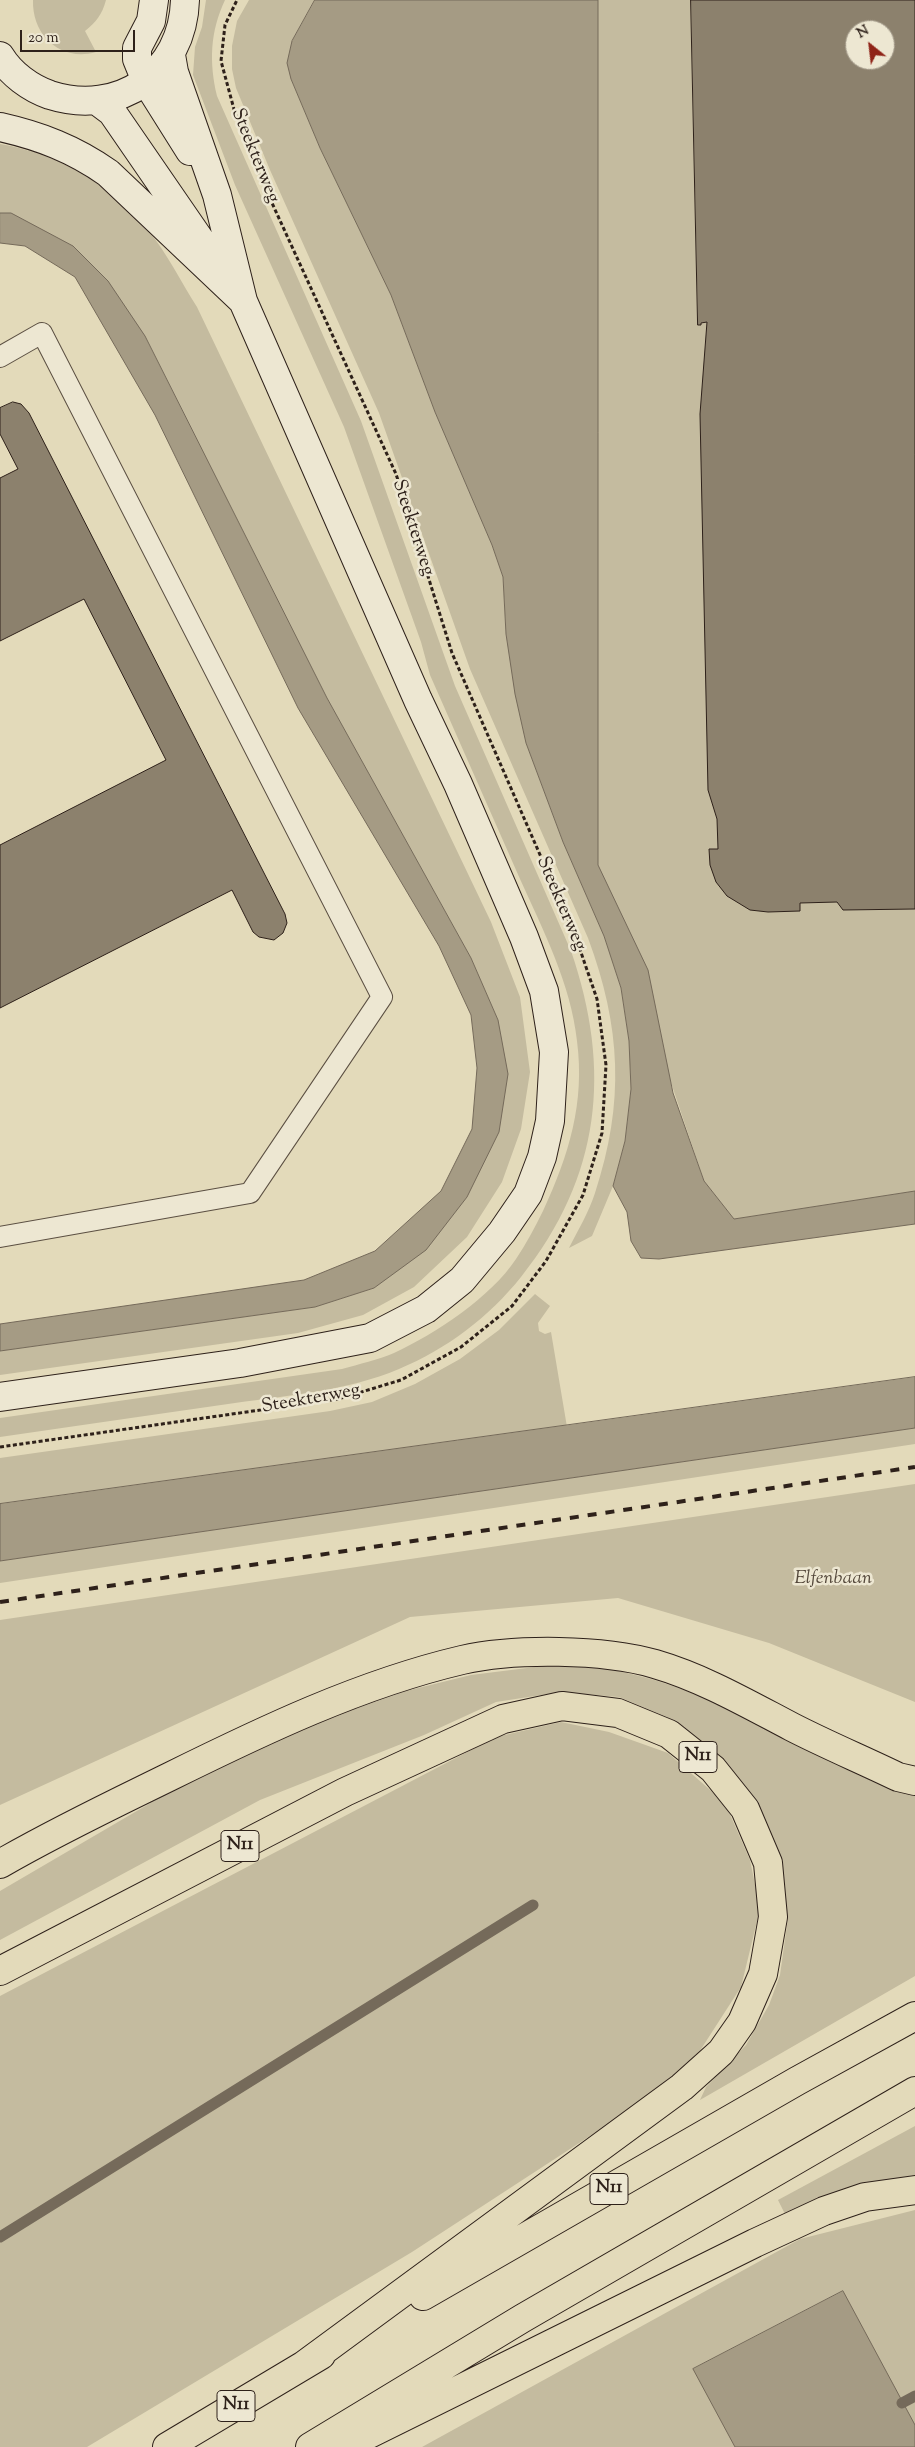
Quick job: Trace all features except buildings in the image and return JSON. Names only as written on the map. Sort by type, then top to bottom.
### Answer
[{"type":"highway","points":[[0,1864],[37,1843],[202,1761],[302,1715],[410,1675],[464,1660],[516,1654],[594,1652],[655,1664],[718,1689],[898,1777],[915,1781]]},
{"type":"highway","name":"N11","points":[[0,1970],[362,1784],[503,1719],[562,1706],[618,1713],[669,1734],[713,1769],[745,1809],[768,1863],[773,1917],[763,1974],[742,2022],[722,2052],[682,2087],[304,2365]]},
{"type":"highway","name":"N11","points":[[167,2447],[304,2365],[797,2081],[915,2016]]},
{"type":"highway","points":[[310,2447],[523,2318],[915,2091]]},
{"type":"highway","points":[[343,2447],[755,2243],[824,2211],[865,2197],[915,2190]]},
{"type":"main road","points":[[154,0],[151,21],[138,48],[137,59],[146,81],[217,195]]},
{"type":"main road","points":[[4,66],[43,92],[78,101],[96,100],[131,90],[146,81],[171,55],[182,26],[185,0]]},
{"type":"main road","points":[[0,1397],[240,1363],[370,1338],[426,1309],[462,1280],[502,1232],[528,1194],[542,1157],[550,1122],[554,1052],[544,991],[458,784],[418,700],[243,301],[217,195],[174,72],[171,55]]},
{"type":"main road","points":[[96,100],[112,112],[243,301]]},
{"type":"main road","points":[[0,127],[53,141],[84,156],[108,173],[243,301]]},
{"type":"lane","points":[[0,357],[42,333],[382,997],[250,1194],[0,1237]]},
{"type":"path","name":"Steekterweg","points":[[0,1447],[338,1399],[401,1380],[461,1347],[512,1306],[546,1261],[583,1195],[602,1133],[606,1065],[597,999],[575,935],[452,653],[396,474],[272,203],[235,113],[221,61],[225,25],[237,0]]},
{"type":"green space","points":[[33,0],[106,0],[98,18],[85,31],[96,52],[71,53],[51,43],[43,35],[38,25],[34,13]]},
{"type":"green space","points":[[206,0],[225,0],[216,24],[212,47],[214,83],[217,96],[361,421],[455,686],[571,951],[584,995],[592,1038],[594,1080],[591,1121],[583,1161],[568,1201],[548,1239],[509,1292],[466,1330],[434,1352],[399,1369],[339,1387],[297,1395],[0,1437],[0,1418],[342,1369],[388,1355],[427,1336],[477,1300],[492,1287],[516,1259],[537,1223],[552,1190],[567,1149],[577,1107],[579,1064],[574,1020],[555,958],[430,675],[421,642],[344,427],[235,185],[193,75],[195,47],[202,27]]},
{"type":"green space","points":[[249,0],[315,0],[292,41],[291,79],[320,148],[391,295],[435,412],[492,545],[503,577],[506,634],[526,743],[563,842],[604,936],[621,988],[629,1041],[631,1089],[625,1141],[613,1186],[592,1236],[569,1248],[593,1200],[605,1160],[615,1096],[613,1034],[599,971],[588,938],[470,669],[379,413],[270,170],[236,88],[232,69],[232,46],[237,21]]},
{"type":"green space","points":[[598,0],[915,0],[915,1191],[734,1219],[704,1181],[598,865]]},
{"type":"green space","points":[[0,144],[43,155],[62,163],[100,185],[117,199],[155,239],[197,307],[491,922],[520,997],[530,1072],[521,1129],[502,1182],[467,1237],[414,1287],[363,1315],[298,1333],[0,1375],[0,1351],[315,1307],[374,1288],[467,1197],[498,1020],[471,958],[327,698],[145,336],[11,213],[0,213]]},
{"type":"green space","points":[[535,1294],[550,1306],[538,1323],[539,1331],[545,1334],[551,1332],[567,1427],[0,1504],[0,1458],[330,1411],[372,1402],[415,1384],[460,1359],[499,1330]]},
{"type":"green space","points":[[915,1428],[915,1444],[0,1583],[0,1561]]},
{"type":"green space","name":"Elfenbaan","points":[[915,1484],[915,1702],[769,1643],[618,1598],[410,1617],[0,1805],[0,1620]]},
{"type":"green space","points":[[559,1664],[620,1671],[680,1688],[742,1716],[814,1754],[863,1776],[915,1794],[915,1976],[700,2100],[706,2087],[746,2045],[769,2005],[780,1975],[788,1918],[781,1865],[737,1777],[703,1743],[667,1717],[619,1697],[561,1692],[496,1702],[424,1735],[260,1800],[0,1940],[0,1891],[224,1760],[306,1726],[406,1691],[471,1675]]},
{"type":"green space","points":[[561,1722],[609,1732],[668,1753],[725,1803],[750,1860],[760,1909],[741,1987],[685,2074],[412,2252],[87,2447],[0,2447],[0,1996],[496,1737]]},
{"type":"green space","points":[[915,2126],[915,2175],[848,2189],[785,2214],[778,2200]]},
{"type":"green space","points":[[915,2210],[915,2447],[422,2447],[800,2239]]},
{"type":"shaded area","points":[[315,0],[598,0],[598,865],[648,970],[673,1093],[704,1181],[734,1219],[915,1191],[915,1224],[659,1259],[641,1258],[631,1241],[627,1212],[613,1186],[625,1141],[631,1089],[629,1041],[621,988],[604,936],[563,842],[526,743],[515,694],[506,634],[503,577],[492,545],[435,412],[391,295],[320,148],[291,79],[287,63],[292,41]]},
{"type":"shaded area","points":[[0,213],[11,213],[73,246],[108,281],[145,336],[327,698],[471,958],[498,1020],[508,1074],[499,1132],[467,1197],[426,1250],[374,1288],[315,1307],[0,1351],[0,1324],[304,1280],[375,1251],[441,1191],[472,1129],[477,1068],[471,1015],[439,946],[298,708],[155,415],[75,277],[25,246],[0,243]]},
{"type":"shaded area","points":[[915,1377],[915,1428],[0,1561],[0,1504]]},
{"type":"shaded area","points":[[843,2291],[915,2425],[915,2447],[735,2447],[693,2369]]},
{"type":"waterway","points":[[0,2237],[533,1905]]},
{"type":"waterway","points":[[902,2403],[915,2396]]},
{"type":"railway","points":[[0,1602],[915,1467]]}]
